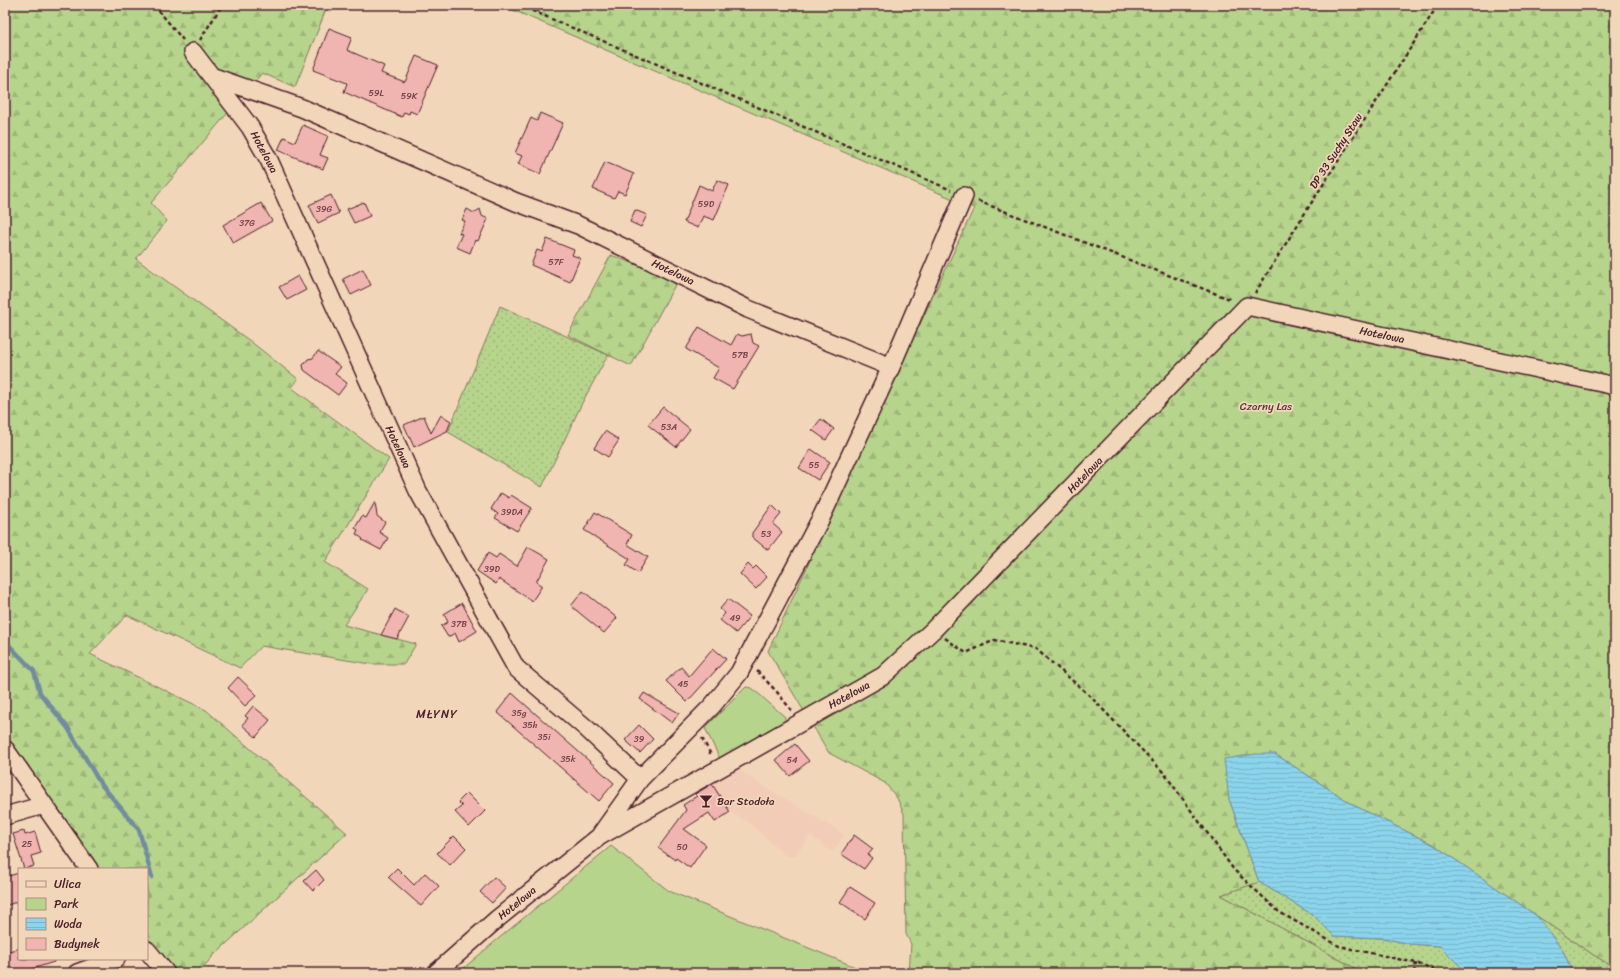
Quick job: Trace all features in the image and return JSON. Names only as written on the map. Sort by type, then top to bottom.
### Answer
[{"type":"street","name":"Hotelowa","points":[[193,52],[250,127],[269,160],[418,491],[516,668],[586,728],[640,779]]},
{"type":"street","name":"Hotelowa","points":[[211,76],[302,108],[516,202],[578,225],[748,308],[891,367]]},
{"type":"street","name":"Hotelowa","points":[[600,836],[640,779],[728,687],[746,660],[822,516],[891,367],[964,196]]},
{"type":"street","name":"Hotelowa","points":[[436,973],[497,919],[600,836],[883,676],[933,630],[1248,306],[1615,386]]},
{"type":"street","points":[[5,749],[88,868]]},
{"type":"street","points":[[5,816],[44,805]]},
{"type":"street","points":[[148,951],[166,973]]},
{"type":"street","points":[[78,973],[113,960]]},
{"type":"path","points":[[154,5],[193,52],[222,5]]},
{"type":"path","points":[[519,5],[964,196],[1248,306]]},
{"type":"path","points":[[537,12],[541,5]]},
{"type":"path","name":"DP 33 Suchy Staw","points":[[1248,306],[1310,205],[1438,5]]},
{"type":"path","points":[[933,630],[966,653],[995,640],[1036,649],[1089,695],[1164,773],[1234,870],[1279,912],[1340,946],[1416,963],[1442,973]]},
{"type":"path","points":[[746,660],[777,692],[800,722]]},
{"type":"path","points":[[693,724],[718,769]]},
{"type":"path","points":[[1414,973],[1416,963]]},
{"type":"shaded area","points":[[735,767],[845,835],[832,852],[811,835],[798,851],[796,856],[786,856],[748,822],[730,812],[715,822],[709,813],[694,823],[683,805],[696,796],[694,791]]},
{"type":"green space","points":[[5,5],[328,5],[295,87],[262,73],[151,203],[167,221],[136,259],[250,341],[298,379],[292,388],[389,459],[325,562],[368,589],[344,625],[416,644],[404,664],[371,664],[261,646],[240,668],[127,615],[90,654],[206,710],[347,833],[214,955],[198,973],[177,973],[148,938],[148,868],[97,868],[5,736]]},
{"type":"green space","name":"Czarny Las","points":[[501,5],[1615,5],[1615,968],[1592,954],[1434,845],[1355,806],[1275,754],[1229,799],[1259,882],[1221,895],[1364,973],[909,973],[911,944],[906,934],[904,814],[897,798],[885,783],[829,753],[768,651],[974,208]]},
{"type":"green space","points":[[611,255],[676,280],[675,285],[631,366],[568,335]]},
{"type":"green space","points":[[500,306],[608,355],[583,401],[542,487],[448,432]]},
{"type":"green space","points":[[746,687],[752,688],[785,717],[785,723],[720,759],[705,728]]},
{"type":"green space","points":[[611,846],[669,891],[870,973],[458,973]]},
{"type":"green space","points":[[1259,882],[1313,915],[1334,936],[1383,938],[1410,944],[1440,946],[1467,973],[1364,973],[1221,895]]},
{"type":"green space","points":[[1537,916],[1615,968],[1615,973],[1573,973],[1563,951]]},
{"type":"water","points":[[1256,754],[1275,754],[1355,806],[1434,845],[1537,916],[1563,951],[1573,973],[1467,973],[1440,946],[1410,944],[1383,938],[1334,936],[1313,915],[1259,882],[1229,799],[1224,759]]},
{"type":"building","points":[[329,28],[352,37],[347,50],[384,66],[381,73],[405,82],[416,56],[438,65],[417,114],[410,111],[409,114],[404,112],[402,117],[344,92],[347,83],[313,70]]},
{"type":"building","points":[[540,113],[563,123],[540,174],[518,164],[522,156],[515,153],[531,118],[537,121]]},
{"type":"building","points":[[303,125],[328,136],[320,155],[328,158],[323,169],[278,150],[284,137],[295,142]]},
{"type":"building","points":[[605,162],[634,174],[625,194],[618,191],[614,198],[593,189]]},
{"type":"building","points":[[717,180],[729,185],[714,220],[703,216],[698,228],[684,222],[699,185],[712,191]]},
{"type":"building","points":[[331,195],[339,213],[318,223],[309,205]]},
{"type":"building","points":[[364,202],[370,216],[354,223],[347,209]]},
{"type":"building","points":[[261,203],[272,221],[233,243],[223,225]]},
{"type":"building","points":[[467,209],[474,213],[480,209],[482,216],[488,219],[478,241],[475,240],[470,253],[456,247],[462,234],[459,233],[465,221],[462,220]]},
{"type":"building","points":[[635,210],[647,215],[641,227],[630,222]]},
{"type":"building","points":[[547,239],[574,250],[572,255],[580,258],[570,282],[531,265],[537,250],[542,252]]},
{"type":"building","points":[[363,269],[371,285],[351,295],[343,279]]},
{"type":"building","points":[[298,276],[306,290],[287,300],[279,287]]},
{"type":"building","points":[[699,327],[731,345],[737,334],[742,336],[751,334],[753,343],[759,346],[733,389],[713,378],[719,368],[686,349]]},
{"type":"building","points":[[318,351],[341,367],[335,374],[347,383],[338,395],[304,370],[303,365],[308,359],[313,358]]},
{"type":"building","points":[[663,407],[690,429],[676,447],[648,425]]},
{"type":"building","points":[[441,415],[451,421],[447,431],[414,447],[404,425],[424,416],[431,433]]},
{"type":"building","points":[[821,419],[834,429],[826,440],[812,430]]},
{"type":"building","points":[[605,431],[619,440],[608,457],[594,448]]},
{"type":"building","points":[[811,449],[830,462],[818,480],[799,468]]},
{"type":"building","points":[[501,493],[509,498],[511,495],[532,508],[517,531],[495,518],[498,514],[491,509]]},
{"type":"building","points":[[375,502],[377,516],[385,522],[379,532],[388,538],[381,550],[362,540],[363,539],[356,534],[358,530],[355,528],[362,516],[366,518]]},
{"type":"building","points":[[772,505],[781,514],[773,524],[782,532],[768,550],[752,537],[752,533]]},
{"type":"building","points":[[595,512],[632,535],[627,544],[648,557],[638,573],[626,565],[630,559],[584,530]]},
{"type":"building","points":[[528,547],[549,559],[536,582],[542,586],[532,601],[499,579],[496,584],[477,571],[488,553],[496,558],[499,554],[517,566]]},
{"type":"building","points":[[748,564],[753,569],[756,566],[767,577],[756,589],[740,574]]},
{"type":"building","points":[[583,591],[617,618],[604,633],[571,606]]},
{"type":"building","points":[[728,599],[750,616],[736,633],[720,620],[725,613],[720,609]]},
{"type":"building","points":[[462,603],[477,631],[459,642],[455,633],[448,637],[441,626],[448,622],[444,614]]},
{"type":"building","points":[[395,609],[409,617],[397,639],[381,635]]},
{"type":"building","points":[[713,648],[726,659],[687,702],[666,681],[681,667],[689,676]]},
{"type":"building","points":[[238,677],[257,695],[245,706],[228,688]]},
{"type":"building","points":[[512,693],[614,783],[599,801],[497,712]]},
{"type":"building","points":[[644,693],[679,713],[672,723],[640,699]]},
{"type":"building","points":[[253,706],[270,720],[256,737],[242,725],[248,718],[245,716]]},
{"type":"building","points":[[639,725],[653,739],[640,753],[625,740]]},
{"type":"building","points":[[795,744],[809,761],[790,776],[776,760]]},
{"type":"building","points":[[712,784],[730,812],[715,822],[709,813],[684,829],[706,845],[690,868],[658,848],[686,810],[683,805],[697,796],[695,794]]},
{"type":"building","points":[[467,793],[485,811],[469,827],[455,812],[462,806],[458,802]]},
{"type":"building","points":[[24,831],[25,835],[35,832],[41,853],[31,856],[34,866],[24,868],[13,834]]},
{"type":"building","points":[[854,835],[873,849],[868,855],[872,858],[864,869],[841,854]]},
{"type":"building","points":[[454,836],[466,848],[450,865],[437,853]]},
{"type":"building","points":[[397,868],[414,885],[425,873],[439,886],[421,906],[388,877]]},
{"type":"building","points":[[316,870],[324,880],[313,891],[304,881]]},
{"type":"building","points":[[18,873],[18,901],[5,906],[5,877]]},
{"type":"building","points":[[494,877],[506,888],[492,903],[480,892]]},
{"type":"building","points":[[850,887],[875,903],[865,919],[840,902]]},
{"type":"building","points":[[18,948],[18,960],[54,960],[54,962],[19,973],[5,973],[5,961],[8,960],[6,952]]},
{"type":"waterway","points":[[5,641],[34,671],[40,693],[68,728],[100,783],[139,830],[152,877]]},
{"type":"place","name":"Bar Stodoła","points":[[706,801]]},
{"type":"district","name":"MŁYNY","points":[[437,714]]}]
